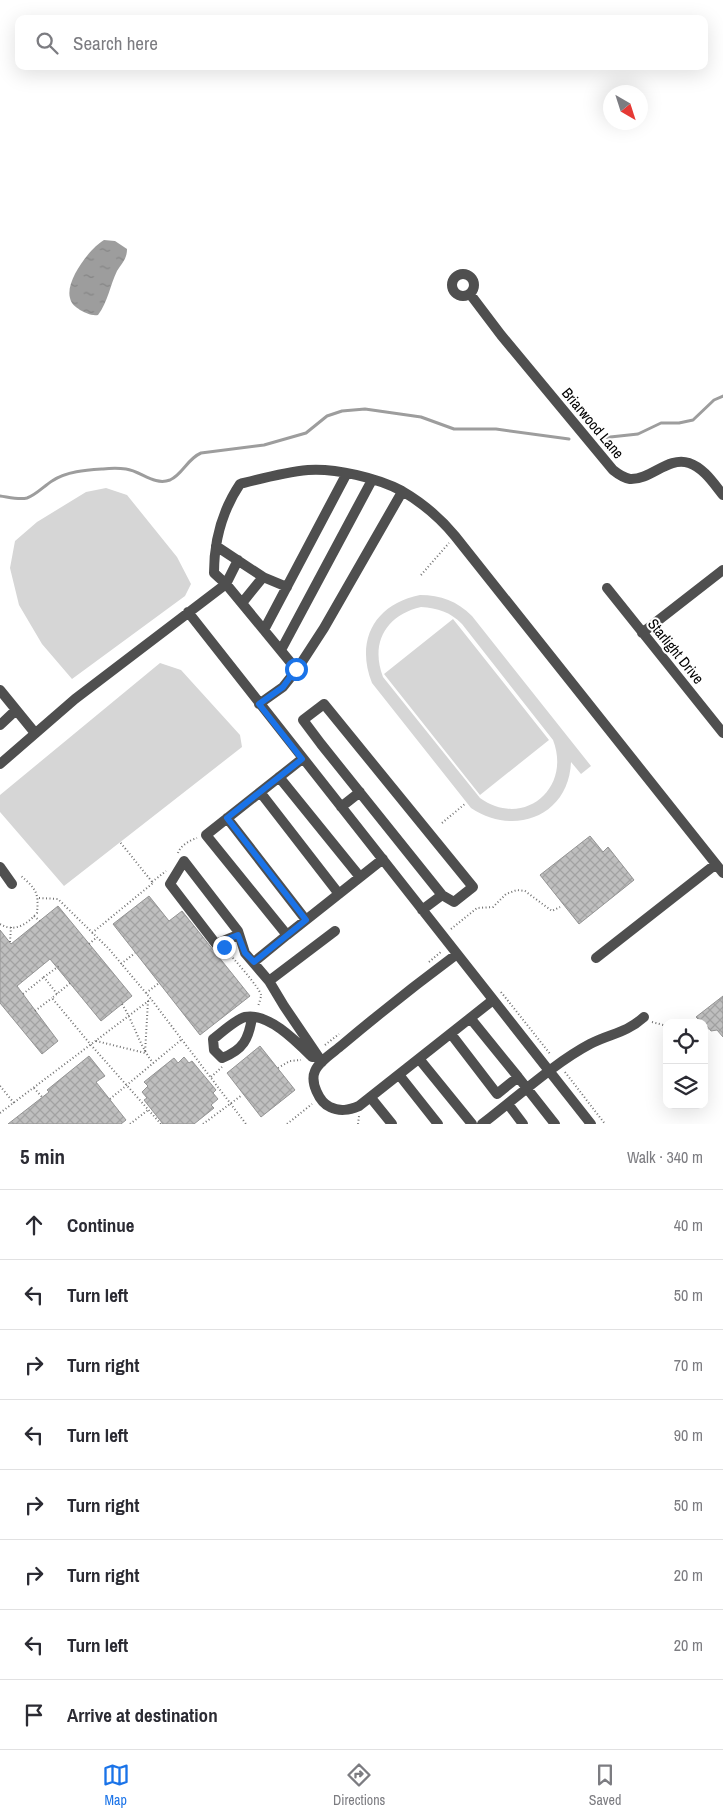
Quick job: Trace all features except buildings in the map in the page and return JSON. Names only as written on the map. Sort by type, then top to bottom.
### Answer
[{"type":"street","name":"Briarwood Lane","points":[[470,294],[501,335],[613,470],[629,479],[640,478],[672,463],[689,463],[701,470],[723,495]]},
{"type":"street","points":[[296,669],[226,584],[214,573],[216,546],[223,513],[229,500],[240,484],[276,475],[310,470],[347,473],[372,480],[402,492],[440,518],[723,873]]},
{"type":"street","points":[[264,630],[347,473]]},
{"type":"street","points":[[281,650],[372,480]]},
{"type":"street","points":[[259,704],[283,687],[296,669],[329,620],[402,492]]},
{"type":"street","points":[[216,546],[264,577],[287,588]]},
{"type":"street","points":[[0,764],[75,699],[226,584],[238,560]]},
{"type":"street","points":[[642,633],[723,570]]},
{"type":"street","points":[[242,604],[264,577]]},
{"type":"street","name":"Starlight Drive","points":[[607,588],[723,733]]},
{"type":"street","points":[[188,612],[302,759],[592,1124]]},
{"type":"street","points":[[0,690],[35,733]]},
{"type":"street","points":[[324,704],[472,887],[454,902],[442,895],[303,720],[324,704]]},
{"type":"street","points":[[0,725],[16,710]]},
{"type":"street","points":[[287,935],[206,835],[302,759]]},
{"type":"street","points":[[279,777],[360,877]]},
{"type":"street","points":[[260,792],[339,894]]},
{"type":"street","points":[[341,807],[360,792]]},
{"type":"street","points":[[227,818],[306,920]]},
{"type":"street","points":[[254,962],[383,859]]},
{"type":"street","points":[[238,935],[216,944],[170,884],[184,860],[238,931],[245,953],[269,981],[316,1052],[313,1080],[318,1094],[328,1107],[348,1111],[359,1106],[400,1076],[494,1000]]},
{"type":"street","points":[[596,958],[716,864]]},
{"type":"street","points":[[0,867],[12,884]]},
{"type":"street","points":[[422,910],[442,895]]},
{"type":"street","points":[[269,981],[335,930]]},
{"type":"street","points":[[316,1060],[362,1028],[457,954]]},
{"type":"street","points":[[254,1017],[278,1027],[316,1060]]},
{"type":"street","points":[[482,1124],[559,1065],[591,1044],[631,1028],[643,1018]]},
{"type":"street","points":[[471,1019],[556,1124]]},
{"type":"street","points":[[451,1034],[497,1094],[518,1077]]},
{"type":"street","points":[[420,1060],[466,1122]]},
{"type":"street","points":[[400,1076],[438,1124]]},
{"type":"street","points":[[371,1098],[392,1124]]},
{"type":"street","points":[[508,1104],[523,1124]]},
{"type":"path","points":[[421,575],[455,536]]},
{"type":"path","points":[[442,823],[466,803]]},
{"type":"path","points":[[92,933],[153,884],[120,842]]},
{"type":"path","points":[[0,924],[11,927],[23,926],[37,913],[38,898],[34,888],[20,875]]},
{"type":"path","points":[[450,929],[477,908],[493,907],[506,894],[517,890],[525,891],[552,911],[560,907]]},
{"type":"path","points":[[38,898],[58,899],[122,964],[246,1124]]},
{"type":"path","points":[[34,916],[40,921]]},
{"type":"path","points":[[10,942],[11,927]]},
{"type":"path","points":[[89,944],[96,938]]},
{"type":"path","points":[[220,942],[257,986],[261,996],[254,1017]]},
{"type":"path","points":[[122,964],[135,953]]},
{"type":"path","points":[[23,994],[59,966]]},
{"type":"path","points":[[44,978],[57,994]]},
{"type":"path","points":[[36,1012],[70,983]]},
{"type":"path","points":[[146,993],[159,983]]},
{"type":"path","points":[[52,998],[161,1124]]},
{"type":"path","points":[[0,1113],[150,1000]]},
{"type":"path","points":[[145,1053],[150,1000]]},
{"type":"path","points":[[122,1004],[145,1053],[153,1063]]},
{"type":"path","points":[[643,1018],[663,1025]]},
{"type":"path","points":[[110,1099],[182,1039]]},
{"type":"path","points":[[96,1041],[145,1053]]},
{"type":"path","points":[[551,1055],[605,1124]]},
{"type":"path","points":[[278,1068],[295,1060],[316,1060]]},
{"type":"path","points":[[0,1086],[14,1103]]},
{"type":"path","points":[[34,1088],[42,1097]]},
{"type":"path","points":[[203,1124],[242,1095]]},
{"type":"path","points":[[287,1124],[312,1104]]},
{"type":"path","points":[[130,1124],[148,1110]]},
{"type":"path","points":[[358,1124],[359,1116]]},
{"type":"shaded area","points":[[106,488],[127,495],[177,557],[191,584],[185,596],[72,679],[42,644],[19,605],[10,568],[15,541],[37,522],[86,492]]},
{"type":"shaded area","points":[[420,595],[435,596],[454,603],[472,616],[591,766],[581,774],[571,762],[568,781],[561,796],[550,808],[536,816],[521,820],[504,821],[488,817],[471,808],[372,683],[367,667],[366,652],[373,626],[391,606]],"holes":[[[421,607],[448,614],[462,624],[553,740],[557,758],[556,774],[550,788],[540,799],[527,806],[512,809],[496,806],[480,798],[383,677],[379,665],[379,653],[380,642],[384,632],[398,617]]]},
{"type":"shaded area","points":[[453,619],[549,740],[480,795],[384,674]]},
{"type":"shaded area","points":[[160,663],[181,670],[240,735],[242,747],[64,886],[0,812],[0,795]]},
{"type":"water","points":[[104,240],[115,241],[127,249],[127,252],[117,271],[107,299],[98,315],[93,315],[80,310],[74,305],[69,291],[75,274],[86,257]]},
{"type":"waterway","points":[[601,438],[638,434],[661,423],[679,423],[693,420],[714,400],[723,396]]},
{"type":"waterway","points":[[0,496],[17,499],[27,498],[58,478],[71,473],[90,470],[126,469],[153,480],[170,480],[201,453],[264,445],[306,433],[327,416],[342,411],[365,409],[421,417],[454,429],[496,429],[569,439]]},
{"type":"route","points":[[224,947],[220,942],[238,935],[245,953],[254,962],[306,920],[227,818],[302,759],[259,704],[283,687],[296,669]]}]
